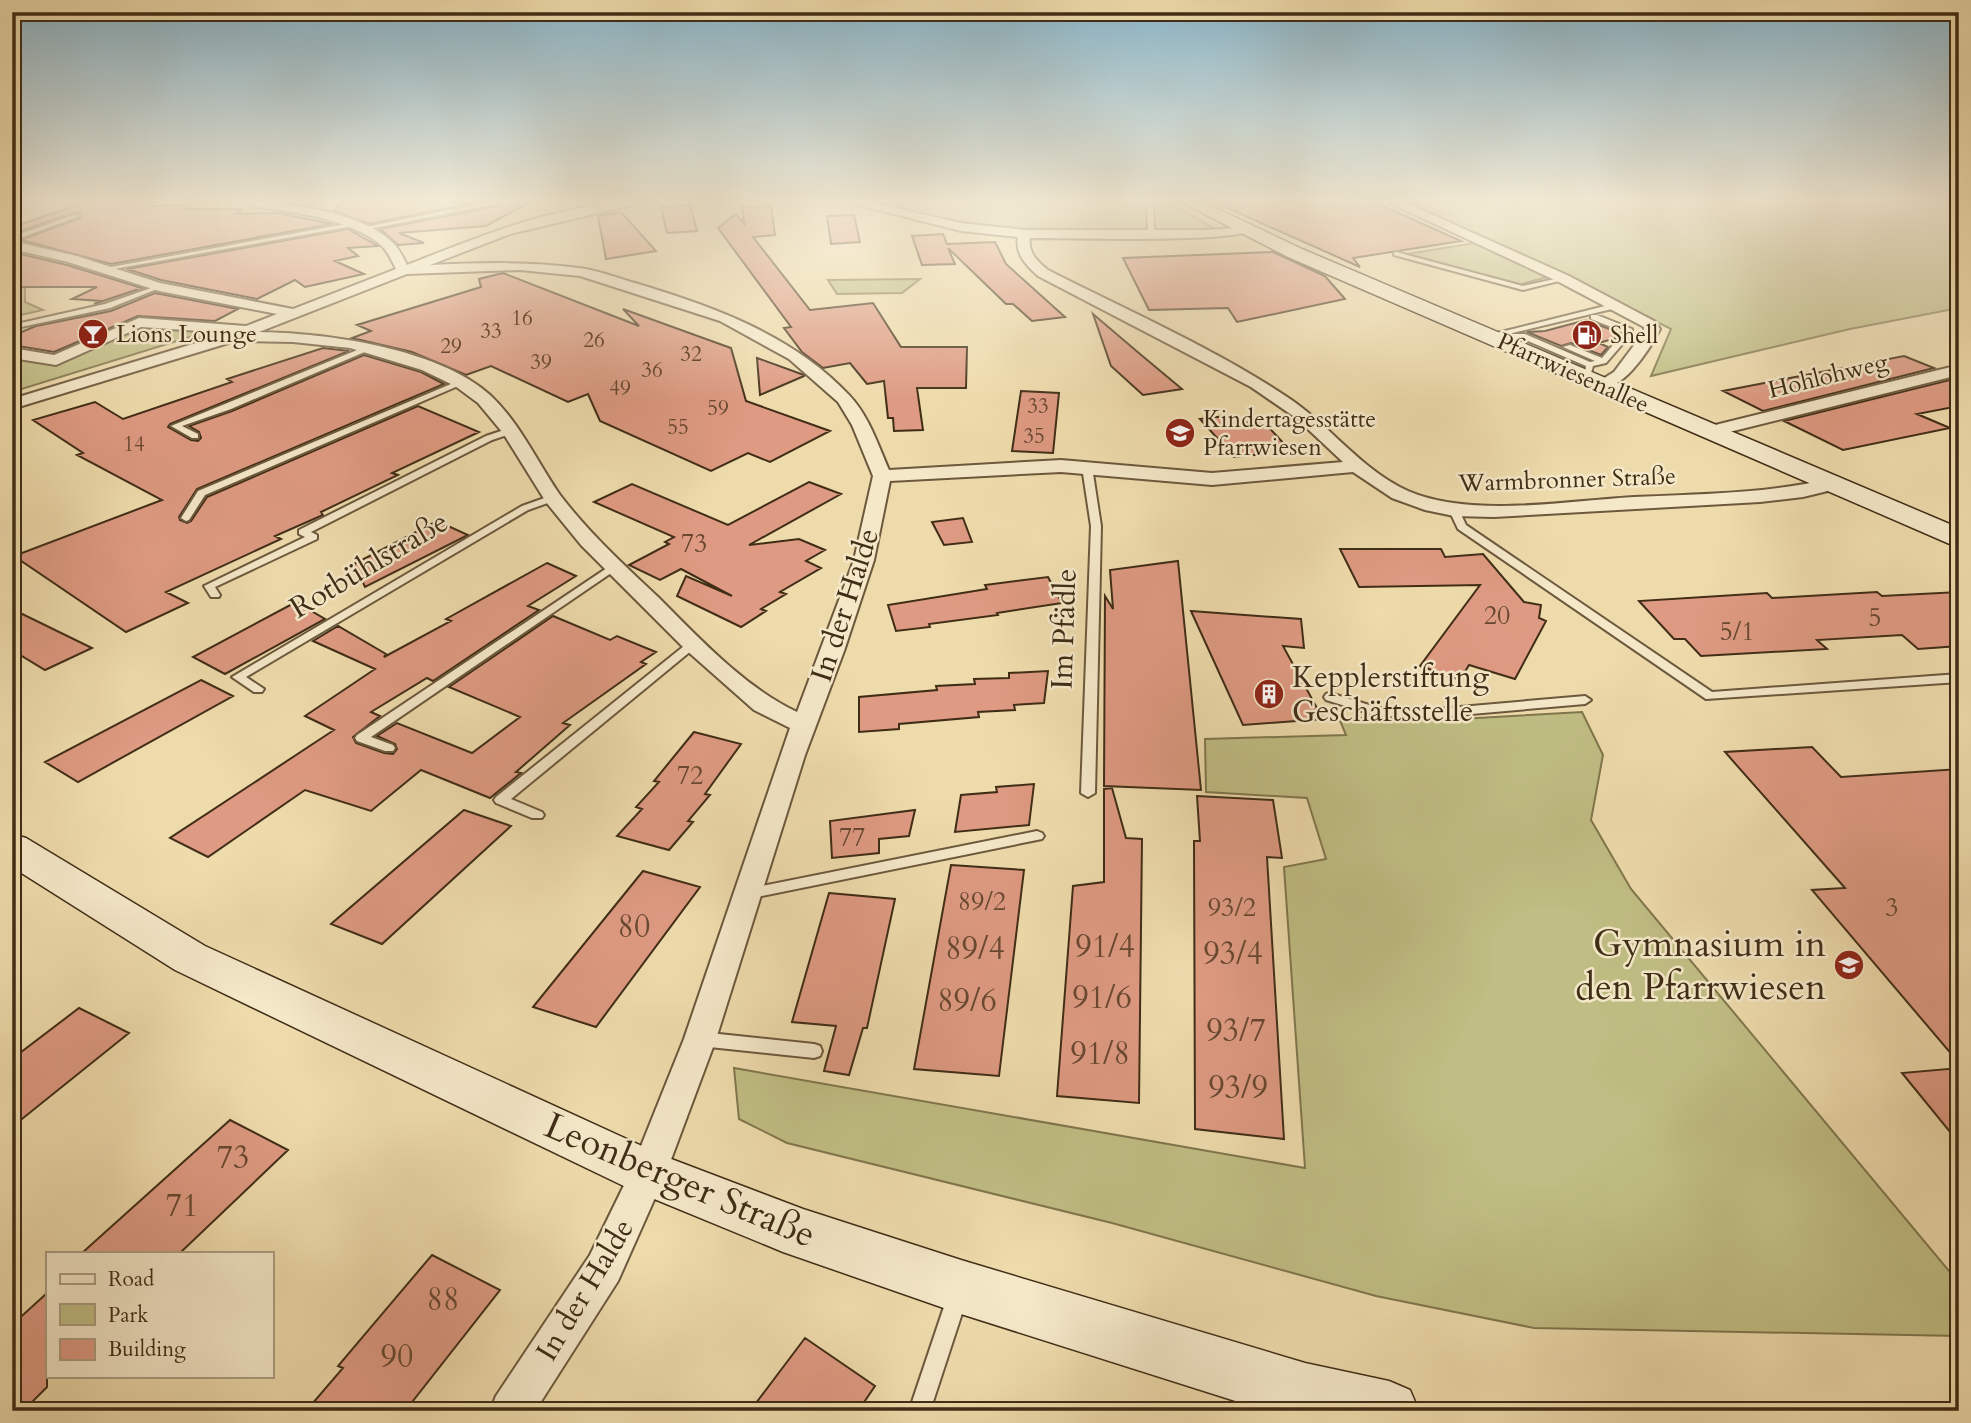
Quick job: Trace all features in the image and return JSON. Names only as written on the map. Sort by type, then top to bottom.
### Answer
[{"type":"main road","name":"Pfarrwiesenallee","points":[[1333,268],[1489,336],[1595,372],[1695,429],[1959,540]]},
{"type":"main road","name":"Leonberger Straße","points":[[12,848],[190,958],[648,1172],[802,1234],[961,1287],[1305,1393],[1389,1411]]},
{"type":"street","points":[[12,404],[242,333],[408,268]]},
{"type":"street","points":[[404,270],[450,268]]},
{"type":"street","points":[[544,268],[581,272],[666,296],[725,318],[795,356],[844,399],[861,425],[882,476],[1061,466],[1212,479],[1357,466]]},
{"type":"street","name":"Warmbronner Straße","points":[[1039,268],[1256,384],[1302,414],[1357,466],[1399,494],[1432,506],[1494,512],[1760,496],[1829,485]]},
{"type":"street","points":[[1541,268],[1617,305],[1653,329],[1620,374],[1595,372]]},
{"type":"street","points":[[103,269],[159,287],[293,313]]},
{"type":"street","points":[[12,353],[56,360],[139,322],[293,337],[370,348],[428,367],[461,383],[484,399],[510,431],[553,498],[613,568],[693,644],[762,705],[805,725]]},
{"type":"street","name":"Hohlohweg","points":[[1695,429],[1959,370]]},
{"type":"street","name":"In der Halde","points":[[511,1411],[604,1268],[648,1172],[700,1039],[792,755],[864,560],[882,476]]},
{"type":"lane","points":[[1450,268],[1523,288],[1564,279]]},
{"type":"lane","points":[[12,327],[107,306],[159,287]]},
{"type":"lane","points":[[1489,336],[1617,305]]},
{"type":"lane","points":[[1594,317],[1629,331],[1595,372]]},
{"type":"lane","points":[[1489,336],[1540,336],[1595,372]]},
{"type":"lane","points":[[1522,336],[1595,372]]},
{"type":"lane","points":[[195,436],[175,425],[228,407],[370,348]]},
{"type":"lane","points":[[186,518],[201,493],[461,383]]},
{"type":"lane","name":"Rotbühlstraße","points":[[215,595],[209,586],[313,537],[303,532],[489,438],[510,431]]},
{"type":"lane","name":"Im Pfädle","points":[[1087,467],[1096,526],[1087,793]]},
{"type":"lane","name":"Rotbühlstraße","points":[[258,690],[238,677],[525,508],[553,498]]},
{"type":"lane","points":[[1454,510],[1462,527],[1710,696],[1959,678]]},
{"type":"lane","points":[[389,748],[361,738],[613,568]]},
{"type":"lane","points":[[537,815],[501,800],[693,644]]},
{"type":"lane","points":[[1330,697],[1378,712],[1437,713],[1585,700]]},
{"type":"lane","points":[[747,894],[1037,835]]},
{"type":"lane","points":[[700,1039],[814,1051]]},
{"type":"lane","points":[[919,1411],[961,1287]]},
{"type":"green space","points":[[1459,268],[1534,268],[1551,276],[1518,285]]},
{"type":"green space","points":[[1548,268],[1959,268],[1959,308],[1850,329],[1651,376],[1671,329]]},
{"type":"green space","points":[[12,279],[25,279],[25,302],[43,310],[12,317]]},
{"type":"green space","points":[[920,279],[902,293],[837,294],[828,280]]},
{"type":"green space","points":[[139,322],[241,328],[205,341],[193,336],[12,392],[12,353],[56,360]]},
{"type":"green space","points":[[1582,712],[1603,755],[1591,820],[1631,889],[1959,1283],[1959,1336],[1534,1328],[1376,1296],[1112,1223],[787,1143],[739,1119],[734,1068],[1305,1168],[1284,867],[1326,859],[1307,798],[1206,792],[1205,739],[1346,735],[1339,718],[1459,719]]},
{"type":"building","points":[[12,268],[78,268],[142,288],[94,304],[102,301],[72,299],[97,287],[12,287]]},
{"type":"building","points":[[352,268],[364,274],[305,287],[295,280],[257,299],[161,280],[127,269]]},
{"type":"building","points":[[748,268],[778,268],[810,310],[873,303],[901,347],[967,347],[966,388],[917,388],[923,430],[894,431],[893,418],[888,418],[884,381],[867,384],[850,363],[823,368],[802,352],[784,328],[791,327]]},
{"type":"building","points":[[969,268],[1011,268],[1065,317],[1032,321],[1013,304],[1006,304]]},
{"type":"building","points":[[1128,268],[1309,268],[1325,276],[1345,299],[1237,322],[1228,308],[1149,310]]},
{"type":"building","points":[[503,273],[639,326],[623,309],[731,348],[746,401],[830,431],[770,462],[748,453],[711,471],[600,421],[588,394],[568,402],[491,366],[466,375],[412,352],[352,338],[371,331],[357,325],[481,287],[479,279]]},
{"type":"building","points":[[155,293],[238,309],[215,321],[138,316],[54,352],[12,345],[12,336],[36,326],[111,311]]},
{"type":"building","points":[[1093,314],[1182,389],[1143,395],[1111,366]]},
{"type":"building","name":"Shell","points":[[1586,320],[1620,333],[1616,338],[1599,343],[1608,347],[1601,355],[1571,343],[1561,346],[1527,332],[1545,331]]},
{"type":"building","points":[[323,348],[349,351],[168,427],[198,441],[201,438],[199,432],[189,426],[232,411],[364,355],[421,372],[444,384],[197,489],[179,517],[180,520],[187,523],[191,521],[207,497],[418,406],[479,432],[392,473],[398,475],[321,512],[323,515],[275,536],[281,539],[166,592],[188,603],[126,632],[14,556],[162,500],[77,455],[83,453],[33,420],[95,402],[123,419],[232,382],[227,379]]},
{"type":"building","points":[[1904,356],[1934,368],[1763,411],[1723,391]]},
{"type":"building","points":[[757,358],[804,375],[804,376],[760,395]]},
{"type":"building","points":[[1958,378],[1959,406],[1917,414],[1950,428],[1843,450],[1784,421]]},
{"type":"building","points":[[1021,391],[1059,393],[1053,453],[1012,451]]},
{"type":"building","points":[[1234,415],[1241,423],[1263,421],[1286,446],[1262,448],[1266,454],[1234,457],[1200,419]]},
{"type":"building","points":[[809,482],[841,494],[749,545],[799,539],[825,550],[806,561],[821,568],[780,592],[786,594],[761,609],[766,611],[741,627],[677,596],[686,576],[732,596],[681,569],[660,580],[629,565],[669,544],[665,542],[674,537],[594,502],[632,484],[728,525]]},
{"type":"building","points":[[963,518],[972,542],[944,545],[932,522]]},
{"type":"building","points":[[437,521],[468,535],[365,587],[354,564]]},
{"type":"building","points":[[1340,549],[1441,549],[1445,557],[1483,554],[1524,602],[1541,605],[1539,618],[1546,621],[1515,679],[1469,665],[1460,680],[1420,666],[1480,585],[1359,587]]},
{"type":"building","points":[[1178,561],[1201,790],[1104,786],[1105,596],[1113,609],[1110,570]]},
{"type":"building","points":[[547,563],[576,576],[528,606],[539,610],[433,681],[427,678],[371,712],[380,716],[353,737],[356,743],[393,754],[397,749],[395,744],[377,736],[397,723],[472,753],[520,717],[449,687],[553,616],[610,640],[617,636],[656,652],[641,662],[646,664],[563,723],[570,725],[516,772],[521,773],[490,798],[421,770],[371,811],[305,790],[208,857],[170,838],[334,730],[305,716],[375,669],[313,641],[338,626],[386,654],[384,657],[451,621],[446,619]]},
{"type":"building","points":[[1048,577],[1062,603],[896,631],[888,605],[987,589],[985,585]]},
{"type":"building","points":[[1877,592],[1882,596],[1959,592],[1959,646],[1918,649],[1902,635],[1817,640],[1827,649],[1701,656],[1685,639],[1674,639],[1639,601],[1767,593],[1772,598]]},
{"type":"building","points":[[296,602],[325,619],[225,674],[193,657]]},
{"type":"building","points":[[12,609],[92,648],[45,670],[12,650]]},
{"type":"building","points":[[1191,611],[1301,619],[1304,648],[1283,646],[1323,719],[1243,725]]},
{"type":"building","points":[[1048,671],[1044,703],[1014,705],[1015,710],[978,712],[979,717],[899,724],[899,729],[859,732],[859,697],[937,690],[936,686],[975,684],[974,679],[1009,678],[1009,673]]},
{"type":"building","points":[[201,680],[233,696],[78,782],[45,762]]},
{"type":"building","points":[[694,732],[741,744],[705,794],[710,795],[688,821],[693,822],[669,850],[617,836],[642,809],[636,807],[659,782],[654,781]]},
{"type":"building","points":[[1812,747],[1841,777],[1959,769],[1959,1063],[1812,890],[1845,888],[1725,752]]},
{"type":"building","points":[[1034,784],[1029,825],[955,832],[961,795],[997,792],[996,787]]},
{"type":"building","points":[[1112,788],[1126,838],[1142,839],[1139,1103],[1057,1096],[1073,886],[1104,882],[1104,789]]},
{"type":"building","points":[[1197,796],[1273,800],[1282,858],[1267,857],[1284,1139],[1195,1129],[1194,841],[1200,841]]},
{"type":"building","points":[[464,810],[511,826],[382,944],[331,924]]},
{"type":"building","points":[[915,810],[909,836],[879,839],[879,853],[832,858],[830,821]]},
{"type":"building","points":[[951,865],[1024,870],[999,1076],[914,1069]]},
{"type":"building","points":[[643,871],[700,887],[596,1027],[533,1007]]},
{"type":"building","points":[[829,893],[895,899],[867,1028],[863,1028],[849,1075],[824,1071],[836,1026],[792,1022]]},
{"type":"building","points":[[79,1008],[129,1033],[12,1127],[12,1059]]},
{"type":"building","points":[[1959,1068],[1959,1143],[1902,1073]]},
{"type":"building","points":[[230,1120],[288,1150],[181,1252],[83,1252]]},
{"type":"building","points":[[432,1255],[500,1290],[405,1411],[306,1411],[343,1368],[338,1366]]},
{"type":"building","points":[[46,1294],[47,1387],[23,1411],[12,1411],[12,1325]]},
{"type":"building","points":[[805,1338],[875,1386],[858,1411],[750,1411]]},
{"type":"place","name":"Lions Lounge","points":[[93,334]]},
{"type":"place","name":"Shell","points":[[1587,335]]},
{"type":"place","name":"Kindertagesstätte Pfarrwiesen","points":[[1180,433]]},
{"type":"place","name":"Kepplerstiftung Geschäftsstelle","points":[[1269,694]]},
{"type":"place","name":"Gymnasium in den Pfarrwiesen","points":[[1849,965]]}]
